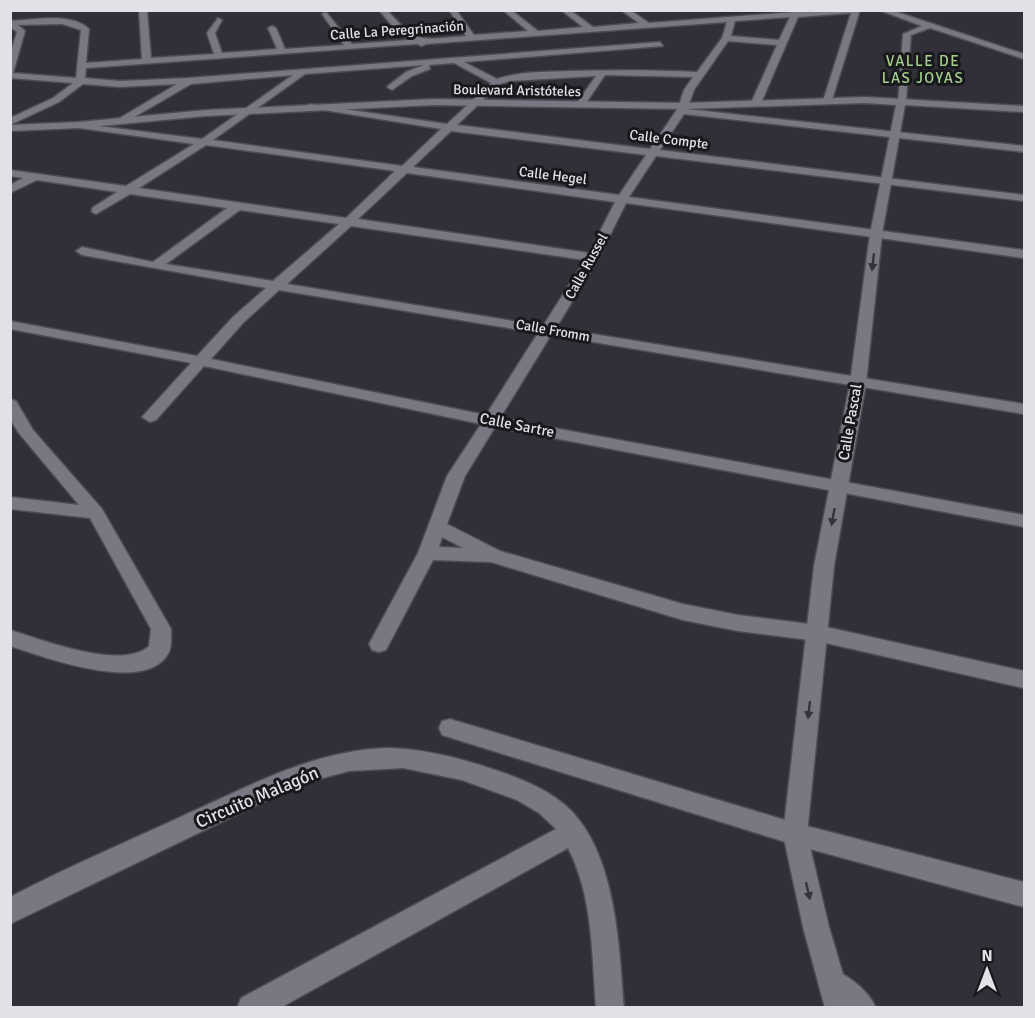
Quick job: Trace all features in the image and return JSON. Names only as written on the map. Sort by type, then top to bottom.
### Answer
[{"type":"street","points":[[143,10],[147,62]]},
{"type":"street","points":[[382,10],[402,32],[429,48]]},
{"type":"street","points":[[452,10],[472,38]]},
{"type":"street","points":[[506,10],[537,34]]},
{"type":"street","points":[[564,10],[591,29]]},
{"type":"street","points":[[624,10],[650,26]]},
{"type":"street","points":[[687,10],[704,22]]},
{"type":"street","points":[[747,10],[760,17]]},
{"type":"street","points":[[828,101],[856,10]]},
{"type":"street","name":"Calle La Peregrinación","points":[[83,66],[856,10]]},
{"type":"street","points":[[882,10],[1024,57]]},
{"type":"street","points":[[10,13],[32,16],[52,13]]},
{"type":"street","points":[[326,14],[351,48]]},
{"type":"street","points":[[756,103],[795,14]]},
{"type":"street","points":[[218,20],[211,33],[219,56]]},
{"type":"street","name":"Calle Russel","points":[[379,644],[427,553],[456,476],[550,330],[593,257],[622,199],[682,109],[689,90],[726,38],[731,20]]},
{"type":"street","points":[[10,23],[66,22],[79,24],[85,29],[80,82],[56,100],[10,122]]},
{"type":"street","points":[[10,23],[21,31],[11,72],[80,82],[188,81],[445,59],[660,44]]},
{"type":"street","points":[[641,65],[676,24]]},
{"type":"street","name":"Calle Pascal","points":[[836,996],[816,927],[795,834],[824,566],[858,383],[876,234],[901,101],[907,34],[929,26]]},
{"type":"street","points":[[272,28],[282,52]]},
{"type":"street","points":[[726,38],[781,43]]},
{"type":"street","points":[[392,87],[408,74],[445,59],[497,82],[533,76],[602,74],[641,65],[700,75]]},
{"type":"street","points":[[395,65],[408,74]]},
{"type":"street","points":[[96,210],[204,142],[302,72]]},
{"type":"street","points":[[581,104],[602,74]]},
{"type":"street","points":[[124,120],[188,81]]},
{"type":"street","points":[[150,417],[238,320],[348,222],[497,82]]},
{"type":"street","name":"Boulevard Aristóteles","points":[[10,128],[79,125],[310,107],[477,103],[581,104],[682,109],[756,103],[901,101],[1024,109]]},
{"type":"street","name":"Calle Compte","points":[[310,107],[447,127],[1024,198]]},
{"type":"street","points":[[682,109],[894,136],[1024,149]]},
{"type":"street","name":"Calle Hegel","points":[[79,125],[1024,254]]},
{"type":"street","points":[[10,173],[593,257]]},
{"type":"street","points":[[10,190],[36,176]]},
{"type":"street","points":[[155,266],[237,206]]},
{"type":"street","name":"Calle Fromm","points":[[82,251],[155,266],[1024,409]]},
{"type":"street","name":"Calle Sartre","points":[[10,325],[85,337],[490,421],[1024,521]]},
{"type":"street","points":[[10,404],[26,432],[96,513],[161,629],[164,641],[160,653],[150,660],[133,666],[83,658],[10,638]]},
{"type":"street","points":[[10,502],[96,513]]},
{"type":"street","points":[[438,527],[494,556],[682,612],[817,633],[1024,680]]},
{"type":"street","points":[[427,553],[494,556]]},
{"type":"street","points":[[450,728],[795,834],[1024,895]]},
{"type":"street","name":"Circuito Malagón","points":[[10,911],[54,888],[278,784],[324,768],[370,758],[408,758],[447,765],[502,783],[550,806],[573,831],[595,882],[605,947],[610,1008]]},
{"type":"street","points":[[251,1008],[573,831]]},
{"type":"street","points":[[836,996],[862,1008]]},
{"type":"district","name":"VALLE DE LAS JOYAS","points":[[923,70]]}]
